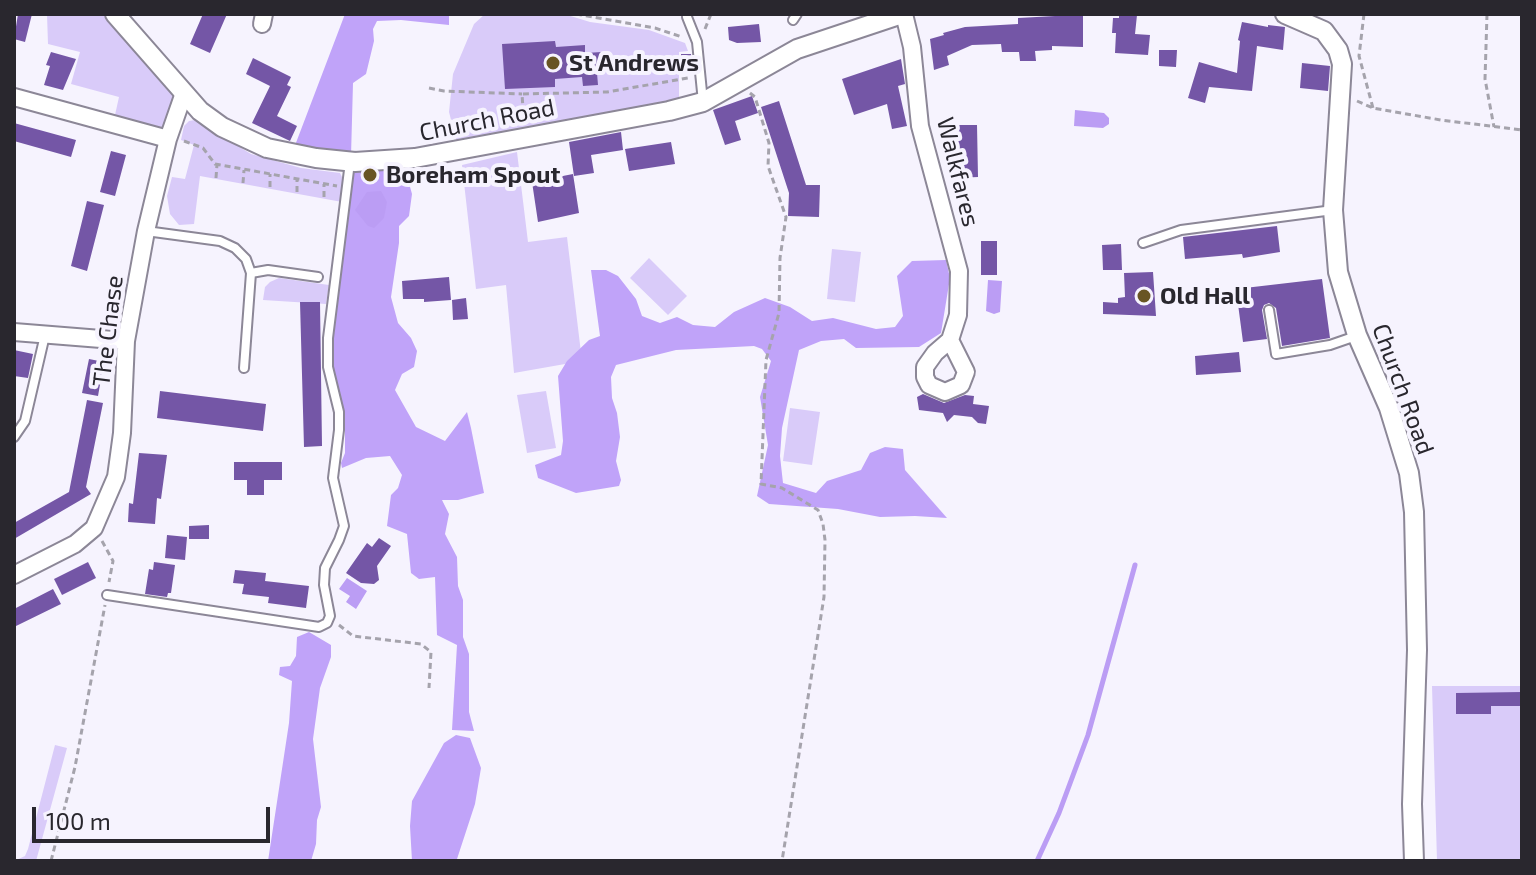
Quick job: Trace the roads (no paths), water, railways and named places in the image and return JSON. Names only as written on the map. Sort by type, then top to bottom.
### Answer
[{"type":"street","name":"Church Road","points":[[115,14],[200,111],[243,139],[267,148],[350,162],[415,158],[703,102],[739,84],[772,61],[854,21],[903,14]]},
{"type":"street","name":"Walkfares","points":[[903,14],[912,47],[920,126],[959,271],[958,315],[950,340]]},
{"type":"street","name":"Church Road","points":[[1285,14],[1315,26],[1331,39],[1342,64],[1333,210],[1338,272],[1357,335],[1389,408],[1409,473],[1414,512],[1417,650],[1412,804],[1414,861]]},
{"type":"street","name":"The Chase","points":[[14,575],[75,544],[94,528],[116,477],[122,433],[126,341],[146,231],[168,137],[184,93]]},
{"type":"street","points":[[14,97],[168,137]]},
{"type":"street","points":[[14,332],[126,341]]},
{"type":"lane","points":[[687,17],[697,42],[703,102]]},
{"type":"lane","points":[[107,595],[319,627],[327,623],[325,568],[344,526],[333,478],[339,412],[328,367],[328,338],[350,162]]},
{"type":"lane","points":[[1143,243],[1181,230],[1333,210]]},
{"type":"lane","points":[[146,231],[220,241],[235,248],[246,259],[251,273],[244,368]]},
{"type":"lane","points":[[251,273],[268,270],[318,277]]},
{"type":"lane","points":[[1269,310],[1276,354],[1330,345],[1357,335]]},
{"type":"lane","points":[[14,437],[25,421],[45,335]]},
{"type":"waterway","points":[[1037,861],[1088,735],[1135,565]]},
{"type":"place","name":"St Andrews","points":[[553,63]]},
{"type":"place","name":"Boreham Spout","points":[[370,175]]},
{"type":"place","name":"Old Hall","points":[[1144,296]]}]
